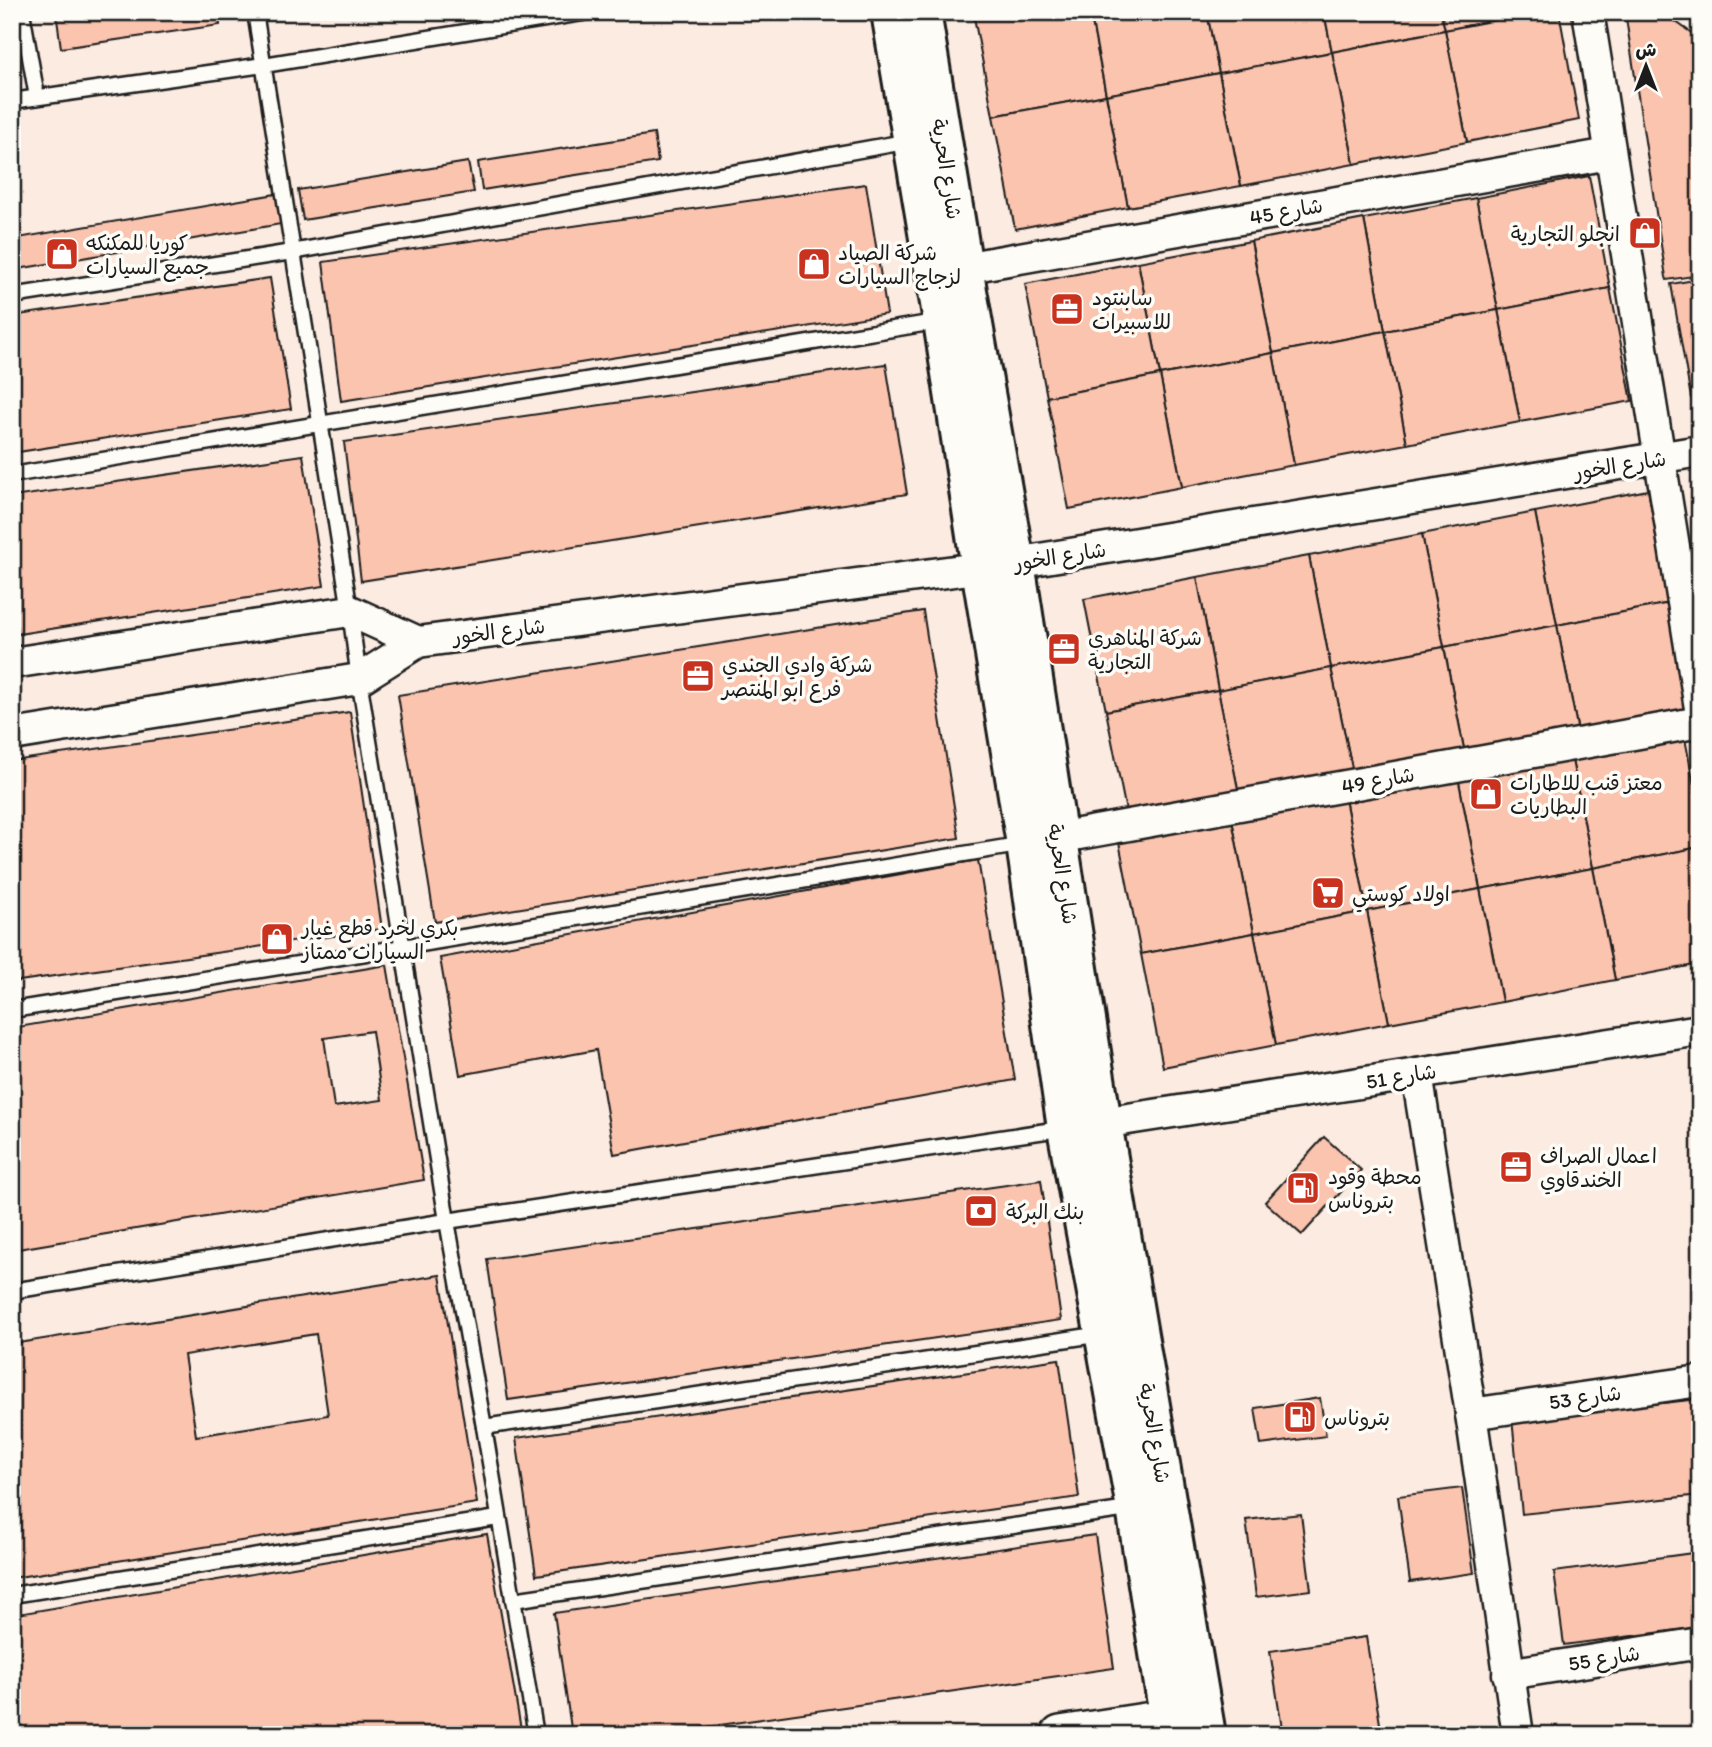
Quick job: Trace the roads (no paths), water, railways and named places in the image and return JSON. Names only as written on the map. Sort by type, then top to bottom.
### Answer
[{"type":"main road","name":"شارع الحرية","points":[[891,12],[943,321],[998,566]]},
{"type":"main road","name":"شارع الحرية","points":[[921,12],[964,268],[998,566],[1085,1126],[1188,1725]]},
{"type":"main road","name":"شارع الحرية","points":[[1085,1126],[1105,1333],[1136,1508],[1188,1725]]},
{"type":"street","points":[[1588,12],[1700,708]]},
{"type":"street","name":"شارع 45","points":[[964,268],[1609,154]]},
{"type":"street","name":"شارع الخور","points":[[12,736],[359,679],[418,642],[998,566],[1700,451]]},
{"type":"street","points":[[12,663],[350,611],[418,642]]},
{"type":"street","name":"شارع 49","points":[[1041,841],[1700,722]]},
{"type":"street","name":"شارع 51","points":[[1085,1126],[1700,1030]]},
{"type":"street","points":[[1417,1074],[1471,1414],[1515,1734]]},
{"type":"street","name":"شارع 53","points":[[1471,1414],[1700,1381]]},
{"type":"street","name":"شارع 55","points":[[1508,1674],[1700,1643]]},
{"type":"street","points":[[1060,1735],[1188,1725]]},
{"type":"lane","points":[[22,12],[37,97]]},
{"type":"lane","points":[[255,12],[447,1221],[536,1735]]},
{"type":"lane","points":[[487,12],[489,28]]},
{"type":"lane","points":[[12,101],[264,65],[589,12]]},
{"type":"lane","points":[[12,296],[292,252],[912,141]]},
{"type":"lane","points":[[12,475],[943,321]]},
{"type":"lane","points":[[12,1010],[1041,841]]},
{"type":"lane","points":[[12,1291],[447,1221],[1085,1126]]},
{"type":"lane","points":[[484,1427],[1105,1333]]},
{"type":"lane","points":[[513,1600],[1136,1508]]},
{"type":"lane","points":[[12,1595],[498,1518]]},
{"type":"place","name":"انجلو التجارية","points":[[1645,233]]},
{"type":"place","name":"كوريا للمكنكه جميع السيارات","points":[[62,254]]},
{"type":"place","name":"شركة الصياد لزجاج السيارات","points":[[814,264]]},
{"type":"place","name":"سابنتود للاسبيرات","points":[[1067,309]]},
{"type":"place","name":"شركة المناهري التجارية","points":[[1064,649]]},
{"type":"place","name":"شركة وادي الجندي فرع ابو المنتصر","points":[[698,676]]},
{"type":"place","name":"معتز قنب للاطارات البطاريات","points":[[1486,794]]},
{"type":"place","name":"اولاد كوستي","points":[[1328,893]]},
{"type":"place","name":"بكري لخرد قطع غيار السيارات ممتاز","points":[[277,939]]},
{"type":"place","name":"اعمال الصراف الخندقاوي","points":[[1516,1167]]},
{"type":"place","name":"محطة وقود بتروناس","points":[[1303,1188]]},
{"type":"place","name":"بنك البركة","points":[[981,1211]]},
{"type":"place","name":"بتروناس","points":[[1300,1417]]}]
